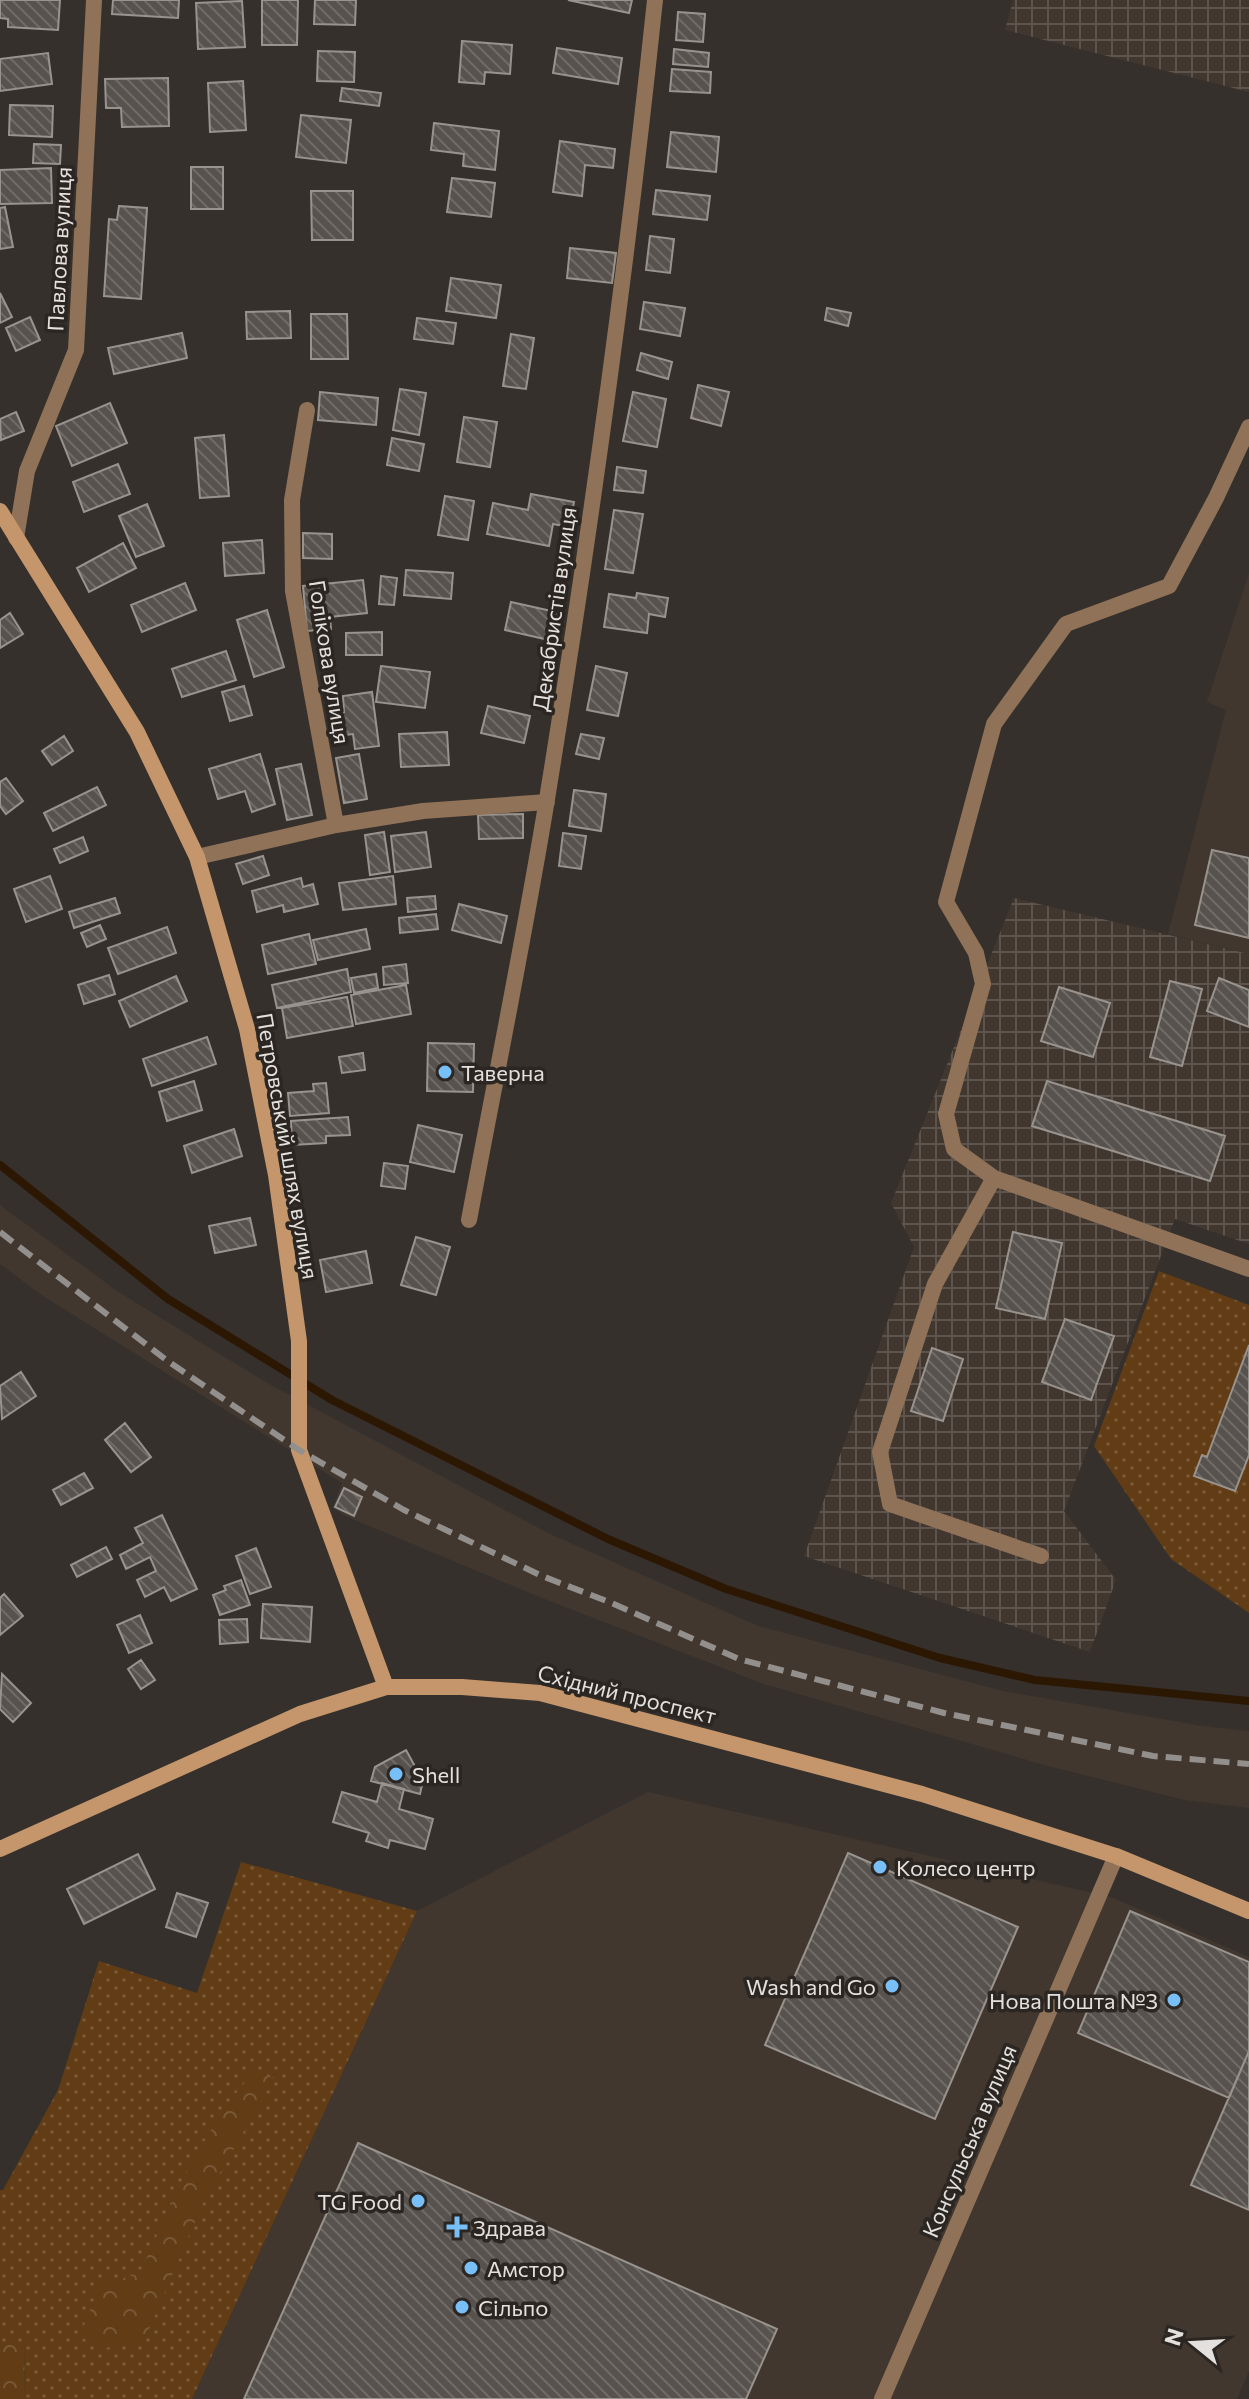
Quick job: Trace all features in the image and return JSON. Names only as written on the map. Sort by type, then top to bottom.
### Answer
[{"type":"main road","name":"Петровський шлях вулиця","points":[[0,511],[137,732],[197,857],[247,1029],[276,1175],[299,1341],[299,1450],[386,1687]]},
{"type":"main road","name":"Східний проспект","points":[[0,1849],[300,1714],[386,1687],[462,1687],[540,1693],[922,1794],[1116,1856],[1249,1911]]},
{"type":"street","name":"Павлова вулиця","points":[[16,538],[27,471],[76,350],[94,0]]},
{"type":"street","name":"Декабристів вулиця","points":[[469,1220],[547,802],[628,251],[655,0]]},
{"type":"street","name":"Голікова вулиця","points":[[307,410],[292,500],[293,591],[336,825]]},
{"type":"street","points":[[1249,427],[1216,498],[1169,586],[1066,624],[994,724],[946,902],[976,953],[983,984],[946,1114],[954,1149],[994,1178],[1249,1269]]},
{"type":"street","points":[[197,857],[336,825],[423,811],[547,802]]},
{"type":"street","points":[[994,1178],[935,1284],[880,1452],[890,1504],[1041,1556]]},
{"type":"street","name":"Консульська вулиця","points":[[882,2399],[1116,1856]]},
{"type":"shaded area","points":[[1013,0],[1249,0],[1249,92],[1005,30]]},
{"type":"shaded area","points":[[1249,573],[1249,954],[1168,934],[1226,710],[1207,702]]},
{"type":"shaded area","points":[[1014,898],[1249,954],[1249,1244],[1175,1219],[1064,1511],[1116,1580],[1090,1652],[804,1556],[914,1247],[891,1203]]},
{"type":"shaded area","points":[[0,1205],[120,1293],[267,1383],[550,1534],[758,1626],[1003,1691],[1202,1726],[1249,1731],[1249,1808],[1185,1800],[1048,1766],[764,1684],[542,1598],[343,1515],[333,1507],[342,1483],[40,1294],[0,1264]]},
{"type":"shaded area","points":[[648,1792],[1111,1897],[1249,1957],[1249,2371],[1237,2399],[192,2399],[417,1911]]},
{"type":"green space","points":[[1159,1271],[1249,1305],[1249,1613],[1171,1559],[1094,1446]]},
{"type":"green space","points":[[241,1862],[417,1911],[192,2399],[25,2399],[24,2345],[0,2344],[0,2190],[3,2190],[58,2090],[99,1961],[197,1993]]},
{"type":"green space","points":[[255,2070],[274,2078],[203,2203],[145,2339],[101,2349],[80,2336],[100,2284],[139,2274],[188,2169],[224,2108]]},
{"type":"green space","points":[[0,2344],[24,2344],[25,2399],[0,2399]]},
{"type":"building","points":[[0,0],[60,0],[58,30],[8,27],[8,19],[0,18]]},
{"type":"building","points":[[113,0],[179,0],[178,18],[112,14]]},
{"type":"building","points":[[262,0],[298,0],[297,45],[262,45]]},
{"type":"building","points":[[315,0],[356,0],[355,25],[314,24]]},
{"type":"building","points":[[568,0],[632,0],[629,13]]},
{"type":"building","points":[[242,1],[245,47],[198,49],[196,3]]},
{"type":"building","points":[[678,12],[705,14],[703,42],[676,40]]},
{"type":"building","points":[[462,41],[512,45],[510,74],[485,72],[484,84],[459,82]]},
{"type":"building","points":[[557,48],[622,58],[618,84],[553,73]]},
{"type":"building","points":[[674,49],[709,53],[708,67],[673,64]]},
{"type":"building","points":[[318,51],[355,52],[354,82],[317,81]]},
{"type":"building","points":[[48,53],[52,84],[0,91],[0,59]]},
{"type":"building","points":[[672,69],[711,72],[710,93],[670,91]]},
{"type":"building","points":[[168,78],[169,126],[122,127],[121,108],[106,108],[105,79]]},
{"type":"building","points":[[243,81],[246,130],[210,132],[208,83]]},
{"type":"building","points":[[342,88],[381,93],[379,106],[340,101]]},
{"type":"building","points":[[10,105],[53,106],[52,137],[9,135]]},
{"type":"building","points":[[301,115],[351,120],[346,163],[296,157]]},
{"type":"building","points":[[434,123],[499,131],[495,170],[463,166],[464,154],[431,150]]},
{"type":"building","points":[[671,132],[719,137],[716,172],[667,167]]},
{"type":"building","points":[[560,141],[615,149],[613,168],[585,165],[582,196],[553,192]]},
{"type":"building","points":[[34,144],[61,145],[60,164],[33,163]]},
{"type":"building","points":[[191,167],[223,167],[223,209],[191,209]]},
{"type":"building","points":[[51,168],[52,203],[0,204],[0,170]]},
{"type":"building","points":[[452,178],[495,183],[491,217],[447,212]]},
{"type":"building","points":[[656,190],[710,196],[707,220],[653,214]]},
{"type":"building","points":[[311,191],[353,191],[353,240],[312,240]]},
{"type":"building","points":[[119,206],[147,208],[141,299],[104,296],[109,219],[117,220]]},
{"type":"building","points":[[5,207],[13,247],[0,249],[0,208]]},
{"type":"building","points":[[650,236],[674,239],[670,273],[646,270]]},
{"type":"building","points":[[570,248],[616,253],[612,283],[567,278]]},
{"type":"building","points":[[451,278],[501,285],[496,318],[446,311]]},
{"type":"building","points":[[0,293],[12,317],[0,323]]},
{"type":"building","points":[[644,302],[685,308],[680,336],[640,329]]},
{"type":"building","points":[[827,308],[851,313],[848,326],[825,320]]},
{"type":"building","points":[[290,311],[291,338],[247,339],[246,312]]},
{"type":"building","points":[[311,314],[347,314],[348,359],[311,359]]},
{"type":"building","points":[[30,317],[40,340],[16,351],[6,328]]},
{"type":"building","points":[[417,318],[456,323],[453,344],[414,339]]},
{"type":"building","points":[[182,333],[187,358],[114,374],[108,348]]},
{"type":"building","points":[[511,334],[534,338],[526,389],[503,386]]},
{"type":"building","points":[[641,353],[672,362],[668,379],[637,370]]},
{"type":"building","points":[[698,385],[729,392],[721,426],[691,418]]},
{"type":"building","points":[[400,389],[426,393],[419,435],[393,430]]},
{"type":"building","points":[[320,392],[378,398],[376,425],[318,420]]},
{"type":"building","points":[[633,392],[666,399],[657,447],[623,441]]},
{"type":"building","points":[[110,403],[127,443],[72,466],[56,426]]},
{"type":"building","points":[[16,412],[24,431],[1,440],[0,419]]},
{"type":"building","points":[[464,417],[497,422],[490,467],[457,462]]},
{"type":"building","points":[[224,435],[229,496],[200,498],[195,438]]},
{"type":"building","points":[[392,438],[424,444],[419,471],[387,465]]},
{"type":"building","points":[[118,464],[130,494],[84,512],[73,482]]},
{"type":"building","points":[[617,467],[646,471],[643,493],[614,490]]},
{"type":"building","points":[[531,494],[574,502],[569,527],[553,524],[549,546],[487,534],[493,503],[528,510]]},
{"type":"building","points":[[445,496],[474,501],[468,540],[438,535]]},
{"type":"building","points":[[147,504],[164,546],[136,557],[119,516]]},
{"type":"building","points":[[614,510],[643,514],[633,573],[605,569]]},
{"type":"building","points":[[303,533],[332,534],[332,559],[303,558]]},
{"type":"building","points":[[262,540],[264,573],[225,576],[223,543]]},
{"type":"building","points":[[123,543],[136,568],[89,592],[77,568]]},
{"type":"building","points":[[406,570],[453,573],[451,599],[404,595]]},
{"type":"building","points":[[381,576],[397,578],[394,605],[379,604]]},
{"type":"building","points":[[363,580],[367,613],[330,617],[331,629],[307,631],[303,586]]},
{"type":"building","points":[[185,583],[196,610],[142,632],[131,605]]},
{"type":"building","points":[[637,593],[668,598],[665,617],[649,614],[647,633],[604,627],[609,594],[636,598]]},
{"type":"building","points":[[511,602],[556,612],[549,640],[505,630]]},
{"type":"building","points":[[267,610],[284,667],[254,677],[237,620]]},
{"type":"building","points":[[10,613],[23,634],[0,648],[0,620]]},
{"type":"building","points":[[382,632],[382,655],[346,655],[346,633]]},
{"type":"building","points":[[226,651],[236,680],[182,697],[172,669]]},
{"type":"building","points":[[381,666],[430,672],[425,708],[376,702]]},
{"type":"building","points":[[596,666],[627,673],[618,716],[587,710]]},
{"type":"building","points":[[244,686],[252,715],[230,721],[222,692]]},
{"type":"building","points":[[372,692],[379,746],[355,749],[353,734],[338,736],[335,713],[344,712],[343,696]]},
{"type":"building","points":[[488,706],[530,716],[524,743],[481,733]]},
{"type":"building","points":[[447,732],[449,765],[401,767],[399,734]]},
{"type":"building","points":[[581,734],[604,738],[599,759],[576,754]]},
{"type":"building","points":[[64,736],[73,751],[52,765],[42,751]]},
{"type":"building","points":[[260,754],[275,804],[252,812],[245,791],[218,799],[209,769]]},
{"type":"building","points":[[359,754],[367,799],[344,803],[336,758]]},
{"type":"building","points":[[301,764],[312,815],[287,820],[276,769]]},
{"type":"building","points":[[6,778],[23,801],[6,814],[0,806],[0,782]]},
{"type":"building","points":[[97,787],[106,805],[53,831],[44,813]]},
{"type":"building","points":[[574,790],[606,794],[601,831],[569,826]]},
{"type":"building","points":[[523,814],[523,838],[479,839],[478,815]]},
{"type":"building","points":[[384,832],[390,872],[370,875],[365,835]]},
{"type":"building","points":[[426,832],[431,867],[395,872],[391,836]]},
{"type":"building","points":[[563,833],[586,836],[581,869],[559,866]]},
{"type":"building","points":[[83,837],[88,851],[60,863],[54,849]]},
{"type":"building","points":[[1212,850],[1249,858],[1249,938],[1195,925]]},
{"type":"building","points":[[263,856],[269,875],[243,884],[236,864]]},
{"type":"building","points":[[50,876],[62,909],[26,922],[14,889]]},
{"type":"building","points":[[393,876],[396,904],[343,910],[339,883]]},
{"type":"building","points":[[301,878],[303,887],[313,884],[318,904],[284,912],[283,905],[257,912],[252,891]]},
{"type":"building","points":[[435,896],[436,909],[408,912],[407,898]]},
{"type":"building","points":[[115,898],[120,913],[74,928],[69,912]]},
{"type":"building","points":[[459,904],[507,916],[501,943],[452,930]]},
{"type":"building","points":[[436,914],[438,929],[400,933],[399,918]]},
{"type":"building","points":[[100,925],[106,939],[87,947],[81,933]]},
{"type":"building","points":[[167,927],[176,953],[118,974],[108,948]]},
{"type":"building","points":[[366,929],[370,949],[318,960],[313,940]]},
{"type":"building","points":[[309,934],[316,964],[268,974],[262,945]]},
{"type":"building","points":[[406,964],[408,983],[384,985],[383,967]]},
{"type":"building","points":[[347,969],[351,992],[277,1008],[272,985]]},
{"type":"building","points":[[376,974],[378,988],[354,993],[351,978]]},
{"type":"building","points":[[109,975],[115,994],[84,1004],[78,985]]},
{"type":"building","points":[[176,976],[187,1001],[130,1027],[119,1001]]},
{"type":"building","points":[[1219,978],[1249,990],[1249,1027],[1207,1011]]},
{"type":"building","points":[[1170,981],[1202,989],[1182,1066],[1150,1057]]},
{"type":"building","points":[[406,985],[411,1014],[356,1024],[351,995]]},
{"type":"building","points":[[1059,987],[1110,1003],[1093,1057],[1041,1041]]},
{"type":"building","points":[[347,997],[353,1026],[287,1038],[282,1008]]},
{"type":"building","points":[[207,1037],[216,1064],[152,1086],[143,1059]]},
{"type":"building","points":[[428,1043],[474,1044],[473,1092],[427,1091]]},
{"type":"building","points":[[363,1053],[365,1070],[342,1073],[339,1057]]},
{"type":"building","points":[[194,1081],[202,1110],[167,1121],[159,1092]]},
{"type":"building","points":[[1047,1081],[1225,1136],[1210,1181],[1032,1126]]},
{"type":"building","points":[[326,1083],[329,1113],[290,1116],[288,1093],[314,1091],[313,1084]]},
{"type":"building","points":[[348,1117],[350,1135],[326,1136],[326,1143],[292,1145],[291,1121]]},
{"type":"building","points":[[418,1125],[462,1135],[454,1172],[410,1162]]},
{"type":"building","points":[[234,1129],[242,1156],[192,1173],[184,1146]]},
{"type":"building","points":[[384,1163],[408,1166],[405,1189],[381,1186]]},
{"type":"building","points":[[250,1218],[256,1245],[215,1253],[209,1226]]},
{"type":"building","points":[[1013,1232],[1062,1243],[1045,1319],[996,1308]]},
{"type":"building","points":[[416,1237],[450,1247],[436,1295],[401,1285]]},
{"type":"building","points":[[366,1251],[372,1283],[326,1292],[320,1260]]},
{"type":"building","points":[[1065,1319],[1114,1336],[1091,1400],[1042,1382]]},
{"type":"building","points":[[1249,1345],[1249,1455],[1235,1491],[1194,1476],[1202,1455],[1207,1457]]},
{"type":"building","points":[[932,1348],[963,1359],[943,1421],[911,1411]]},
{"type":"building","points":[[21,1372],[36,1396],[2,1419],[0,1386]]},
{"type":"building","points":[[125,1423],[151,1457],[131,1472],[105,1440]]},
{"type":"building","points":[[84,1473],[93,1488],[61,1505],[53,1490]]},
{"type":"building","points":[[344,1488],[362,1497],[354,1516],[335,1507]]},
{"type":"building","points":[[162,1515],[197,1589],[171,1601],[164,1587],[145,1597],[137,1580],[156,1571],[150,1557],[126,1569],[120,1555],[143,1543],[135,1528]]},
{"type":"building","points":[[106,1547],[112,1559],[77,1577],[71,1565]]},
{"type":"building","points":[[256,1548],[271,1587],[250,1594],[236,1556]]},
{"type":"building","points":[[241,1580],[250,1605],[220,1615],[213,1595],[226,1590],[224,1586]]},
{"type":"building","points":[[4,1594],[23,1616],[0,1635],[0,1598]]},
{"type":"building","points":[[263,1604],[312,1607],[310,1642],[261,1638]]},
{"type":"building","points":[[140,1615],[152,1643],[129,1653],[117,1625]]},
{"type":"building","points":[[247,1619],[248,1642],[220,1644],[219,1620]]},
{"type":"building","points":[[141,1660],[155,1680],[141,1689],[128,1669]]},
{"type":"building","points":[[2,1674],[31,1703],[13,1722],[0,1709]]},
{"type":"building","name":"Shell","points":[[406,1750],[423,1781],[420,1794],[371,1781],[375,1767]]},
{"type":"building","points":[[382,1783],[404,1789],[399,1809],[433,1819],[425,1849],[390,1840],[388,1848],[366,1841],[369,1833],[333,1822],[342,1792],[377,1802]]},
{"type":"building","name":"Wash and Go","points":[[848,1853],[1018,1927],[935,2119],[765,2045]]},
{"type":"building","points":[[138,1854],[155,1889],[84,1924],[67,1889]]},
{"type":"building","points":[[177,1893],[208,1903],[196,1937],[166,1927]]},
{"type":"building","points":[[1130,1911],[1249,1962],[1249,2051],[1229,2098],[1078,2033]]},
{"type":"building","points":[[1249,2051],[1249,2210],[1191,2185]]},
{"type":"building","name":"Амстор","points":[[358,2143],[777,2329],[746,2399],[244,2399]]},
{"type":"waterway","points":[[0,1165],[168,1299],[332,1400],[608,1539],[726,1589],[940,1658],[1035,1680],[1249,1701]]},
{"type":"railway","points":[[0,1232],[169,1362],[299,1450],[404,1510],[542,1576],[739,1659],[944,1713],[1153,1756],[1249,1764]]},
{"type":"place","name":"Таверна","points":[[445,1072]]},
{"type":"place","name":"Shell","points":[[396,1774]]},
{"type":"place","name":"Колесо центр","points":[[880,1867]]},
{"type":"place","name":"Wash and Go","points":[[892,1986]]},
{"type":"place","name":"Нова Пошта №3","points":[[1174,2000]]},
{"type":"place","name":"TG Food","points":[[418,2201]]},
{"type":"place","name":"Здрава","points":[[457,2227]]},
{"type":"place","name":"Амстор","points":[[471,2268]]},
{"type":"place","name":"Сільпо","points":[[462,2307]]}]
